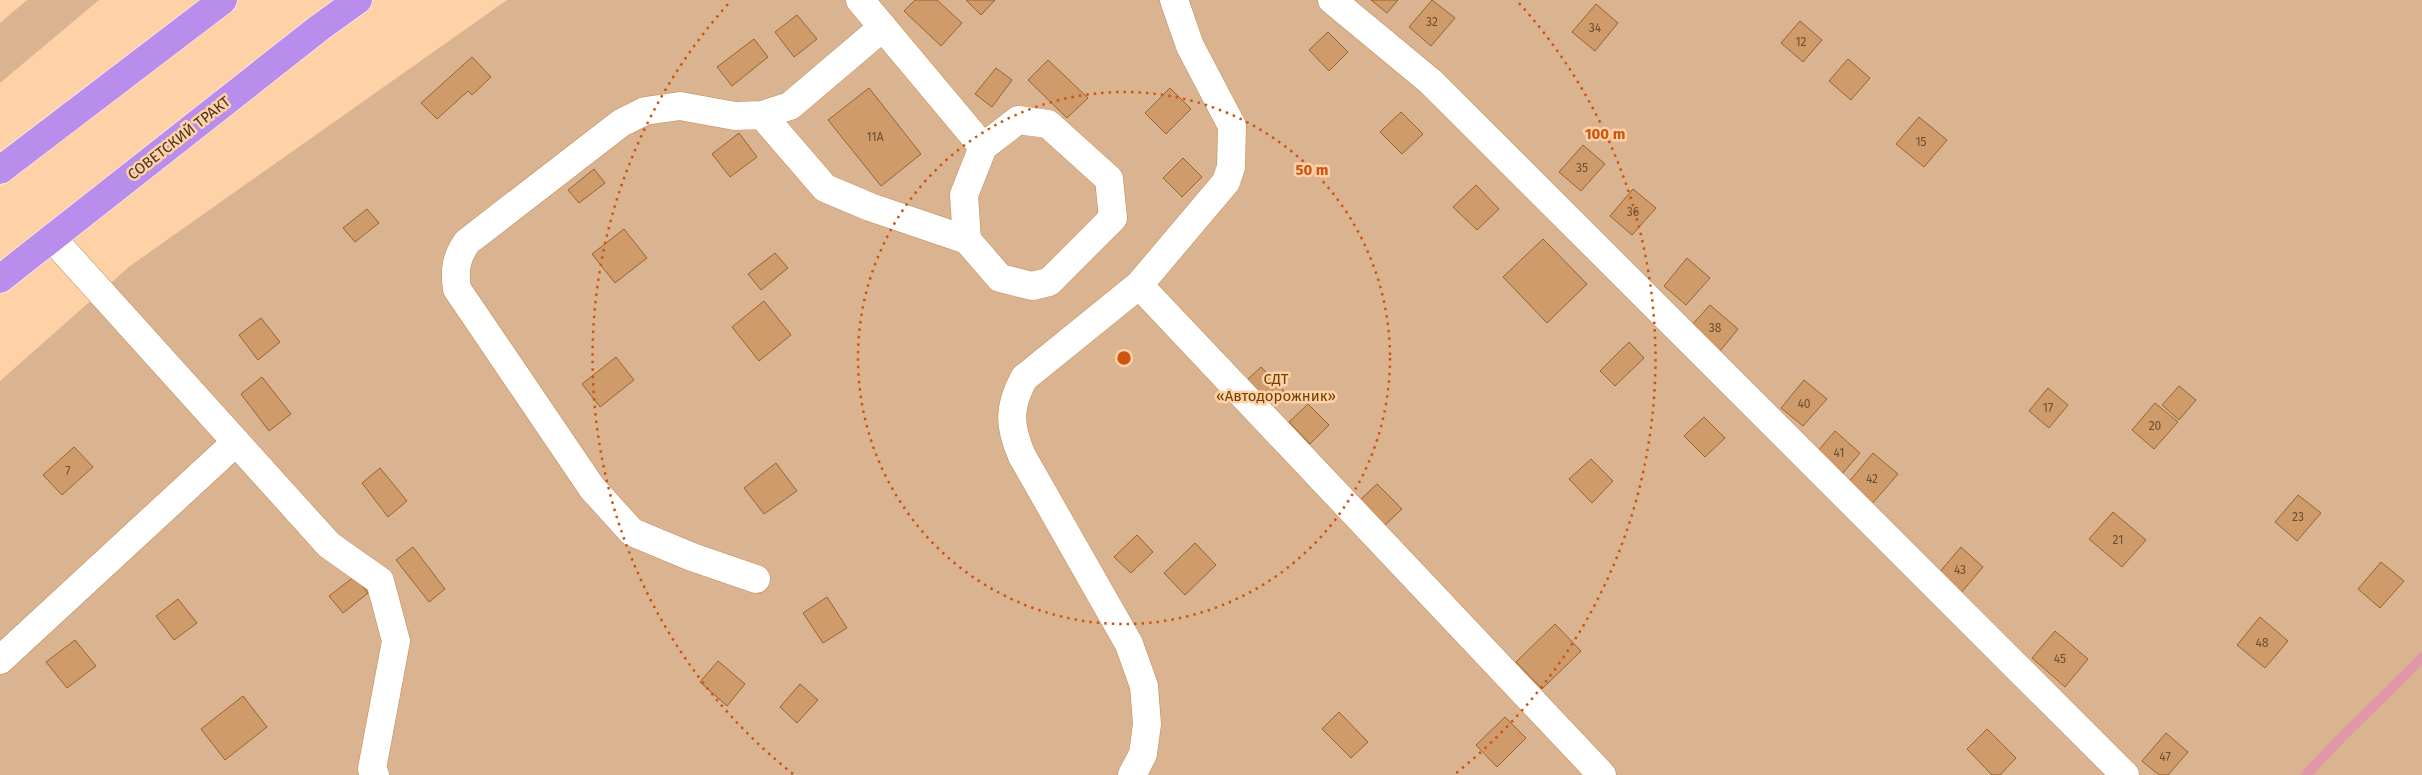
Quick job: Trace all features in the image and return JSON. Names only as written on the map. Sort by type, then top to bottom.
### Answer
[{"type":"highway","points":[[0,170],[223,0]]},
{"type":"highway","name":"СОВЕТСКИЙ ТРАКТ","points":[[0,279],[319,28],[358,0]]},
{"type":"street","points":[[860,0],[984,147]]},
{"type":"street","points":[[1132,775],[1143,754],[1147,724],[1144,686],[1129,644],[1022,456],[1013,435],[1011,418],[1016,392],[1024,378],[1139,285],[1226,182],[1231,167],[1232,126],[1190,46],[1174,0]]},
{"type":"street","points":[[1332,0],[1431,82],[2125,775]]},
{"type":"street","points":[[756,579],[692,557],[632,532],[592,488],[457,289],[454,270],[458,254],[466,242],[629,119],[645,111],[680,106],[735,116],[762,115],[790,106],[883,27]]},
{"type":"street","points":[[762,115],[826,188],[870,207],[967,240],[1000,278],[1032,286],[1049,282],[1112,218],[1109,179],[1048,124],[1018,120],[984,147],[964,195],[967,240]]},
{"type":"street","points":[[52,238],[234,443],[329,545],[380,581],[396,641],[371,773]]},
{"type":"street","points":[[1139,285],[1602,775]]},
{"type":"street","points":[[0,660],[234,443]]},
{"type":"green space","points":[[27,0],[99,0],[0,83],[0,23]]},
{"type":"green space","name":"СДТ «Автодорожник»","points":[[507,0],[2422,0],[2422,775],[0,775],[0,381],[130,266]]},
{"type":"building","points":[[915,0],[937,0],[962,23],[941,46],[904,11]]},
{"type":"building","points":[[966,0],[995,0],[981,15]]},
{"type":"building","points":[[1371,0],[1398,0],[1387,13]]},
{"type":"building","points":[[1432,0],[1455,18],[1431,46],[1409,27]]},
{"type":"building","points":[[1596,4],[1618,23],[1595,51],[1572,32]]},
{"type":"building","points":[[797,15],[817,39],[794,57],[775,32]]},
{"type":"building","points":[[1800,21],[1822,40],[1803,62],[1781,43]]},
{"type":"building","points":[[1328,32],[1348,52],[1329,71],[1309,50]]},
{"type":"building","points":[[754,39],[768,57],[732,86],[717,67]]},
{"type":"building","points":[[472,57],[491,77],[472,95],[468,91],[437,119],[421,103]]},
{"type":"building","points":[[1848,59],[1870,78],[1851,100],[1829,81]]},
{"type":"building","points":[[1048,60],[1088,98],[1067,118],[1028,80]]},
{"type":"building","points":[[996,68],[1012,80],[992,107],[975,94]]},
{"type":"building","points":[[869,88],[921,154],[881,186],[828,120]]},
{"type":"building","points":[[1170,88],[1191,109],[1166,134],[1145,113]]},
{"type":"building","points":[[1401,112],[1423,134],[1402,154],[1380,132]]},
{"type":"building","points":[[1919,117],[1947,140],[1924,167],[1896,144]]},
{"type":"building","points":[[739,133],[757,157],[730,177],[712,154]]},
{"type":"building","points":[[1583,145],[1605,164],[1581,191],[1559,172]]},
{"type":"building","points":[[1183,158],[1202,177],[1182,197],[1163,178]]},
{"type":"building","points":[[594,169],[605,183],[579,203],[568,190]]},
{"type":"building","points":[[1476,185],[1499,209],[1477,230],[1453,207]]},
{"type":"building","points":[[1633,189],[1656,208],[1632,235],[1610,216]]},
{"type":"building","points":[[367,209],[379,223],[355,242],[343,228]]},
{"type":"building","points":[[624,229],[647,258],[615,283],[592,254]]},
{"type":"building","points":[[1543,239],[1587,284],[1547,323],[1503,277]]},
{"type":"building","points":[[775,253],[788,268],[761,290],[748,274]]},
{"type":"building","points":[[1687,258],[1710,278],[1686,305],[1664,286]]},
{"type":"building","points":[[764,301],[791,335],[759,361],[732,327]]},
{"type":"building","points":[[1710,305],[1738,329],[1720,351],[1691,326]]},
{"type":"building","points":[[261,318],[280,342],[258,360],[239,335]]},
{"type":"building","points":[[1629,342],[1644,358],[1615,386],[1600,371]]},
{"type":"building","points":[[616,357],[634,380],[600,407],[582,384]]},
{"type":"building","points":[[1261,367],[1284,391],[1269,404],[1246,381]]},
{"type":"building","points":[[262,377],[291,414],[269,431],[241,394]]},
{"type":"building","points":[[1804,380],[1827,399],[1803,426],[1781,408]]},
{"type":"building","points":[[2179,386],[2196,400],[2179,420],[2162,405]]},
{"type":"building","points":[[2048,388],[2068,405],[2049,428],[2029,411]]},
{"type":"building","points":[[2155,403],[2178,422],[2154,449],[2132,430]]},
{"type":"building","points":[[1308,404],[1329,425],[1310,444],[1289,422]]},
{"type":"building","points":[[1704,417],[1725,438],[1705,457],[1684,436]]},
{"type":"building","points":[[1835,431],[1860,453],[1843,473],[1817,452]]},
{"type":"building","points":[[74,447],[93,467],[62,495],[43,475]]},
{"type":"building","points":[[1873,453],[1898,474],[1871,505],[1847,484]]},
{"type":"building","points":[[1591,459],[1613,481],[1592,503],[1569,479]]},
{"type":"building","points":[[776,463],[797,491],[764,514],[744,488]]},
{"type":"building","points":[[380,468],[407,501],[388,517],[362,483]]},
{"type":"building","points":[[1377,484],[1402,509],[1384,526],[1359,501]]},
{"type":"building","points":[[2298,495],[2321,513],[2297,541],[2275,522]]},
{"type":"building","points":[[2113,512],[2146,540],[2122,567],[2089,539]]},
{"type":"building","points":[[1137,535],[1153,552],[1131,573],[1114,557]]},
{"type":"building","points":[[1195,543],[1216,565],[1185,595],[1164,573]]},
{"type":"building","points":[[413,547],[445,589],[429,602],[396,560]]},
{"type":"building","points":[[1961,547],[1983,567],[1960,594],[1938,574]]},
{"type":"building","points":[[2381,562],[2404,581],[2380,608],[2358,589]]},
{"type":"building","points":[[355,576],[368,593],[343,613],[329,596]]},
{"type":"building","points":[[827,597],[847,628],[823,643],[803,613]]},
{"type":"building","points":[[178,599],[197,623],[174,640],[156,616]]},
{"type":"building","points":[[2260,617],[2288,641],[2265,668],[2237,645]]},
{"type":"building","points":[[1555,624],[1581,651],[1542,689],[1516,662]]},
{"type":"building","points":[[2055,631],[2088,659],[2065,687],[2032,658]]},
{"type":"building","points":[[75,640],[96,666],[67,688],[46,662]]},
{"type":"building","points":[[718,661],[745,684],[727,706],[700,682]]},
{"type":"building","points":[[800,684],[818,700],[797,723],[780,707]]},
{"type":"building","points":[[243,696],[267,727],[225,760],[201,729]]},
{"type":"building","points":[[1339,712],[1368,742],[1351,758],[1322,729]]},
{"type":"building","points":[[1505,717],[1526,738],[1497,767],[1476,745]]},
{"type":"building","points":[[1987,729],[2016,758],[2000,775],[1992,775],[1967,749]]},
{"type":"building","points":[[2166,733],[2188,752],[2168,775],[2159,775],[2142,761]]},
{"type":"waterway","points":[[2306,775],[2422,658]]}]
